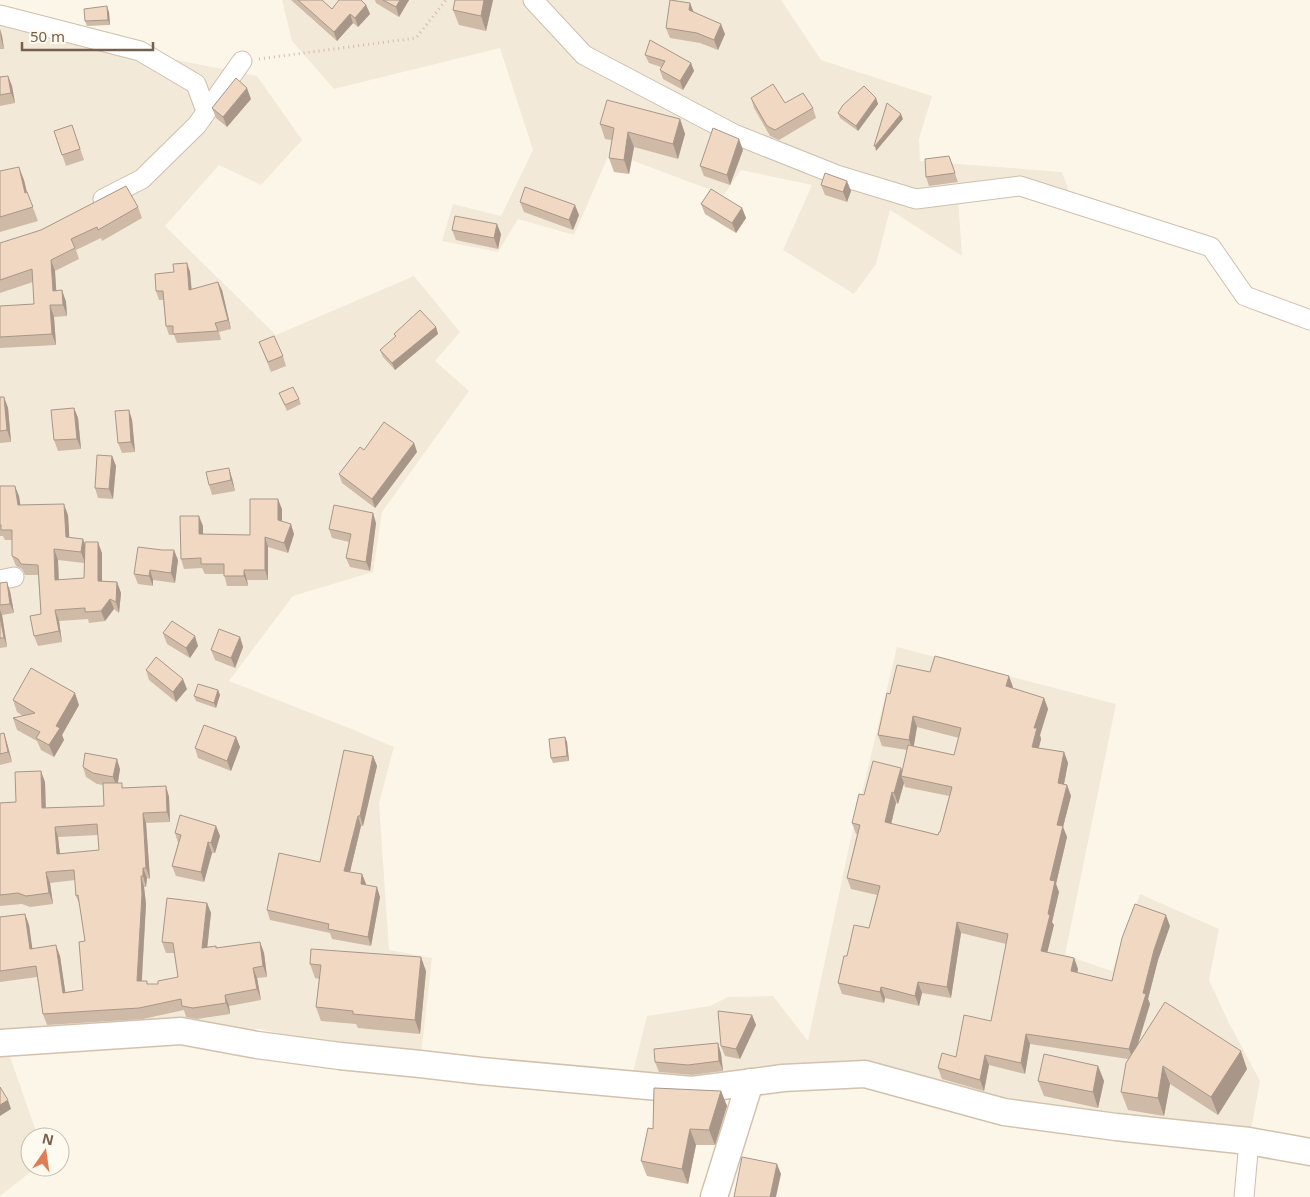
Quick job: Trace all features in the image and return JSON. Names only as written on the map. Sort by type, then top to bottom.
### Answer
[{"type":"street","points":[[533,0],[584,55],[734,134],[837,175],[916,200],[1020,186],[1211,246],[1245,296],[1310,320]]},
{"type":"street","points":[[0,14],[140,51],[196,84],[206,111]]},
{"type":"street","points":[[84,209],[142,179],[196,125],[242,61]]},
{"type":"street","points":[[0,1043],[180,1031],[257,1045],[340,1056],[481,1072],[692,1090],[784,1078],[865,1074],[1004,1112],[1116,1127],[1249,1141],[1310,1152]]},
{"type":"street","points":[[714,1197],[750,1082]]},
{"type":"street","points":[[1244,1197],[1249,1141]]},
{"type":"path","points":[[242,61],[416,38],[446,0]]},
{"type":"shaded area","points":[[282,0],[781,0],[821,60],[932,96],[919,139],[920,161],[1062,172],[1071,196],[958,198],[962,256],[890,210],[876,264],[854,294],[783,250],[812,185],[741,170],[724,195],[610,152],[574,235],[518,219],[498,252],[442,241],[453,204],[501,216],[533,150],[500,48],[334,89],[292,41]]},
{"type":"shaded area","points":[[0,17],[101,45],[257,76],[302,140],[261,185],[219,165],[165,226],[276,335],[414,276],[460,332],[435,361],[469,391],[382,512],[373,572],[293,596],[229,681],[394,747],[379,803],[389,950],[432,958],[420,1064],[259,1029],[8,1051],[35,1127],[20,1127],[20,1177],[24,1177],[0,1196]]},
{"type":"shaded area","points":[[897,647],[1116,704],[1065,955],[1112,971],[1140,894],[1219,929],[1209,980],[1228,1021],[1260,1081],[1249,1141],[1116,1127],[865,1074],[630,1084],[647,1016],[710,1006],[728,997],[773,996],[808,1041],[850,842]]},
{"type":"building","points":[[298,0],[322,0],[332,9],[339,0],[361,0],[366,5],[355,18],[350,14],[334,32]]},
{"type":"building","points":[[383,0],[400,0],[396,7]]},
{"type":"building","points":[[455,0],[484,0],[481,16],[453,10]]},
{"type":"building","points":[[670,0],[690,3],[689,10],[721,24],[714,40],[697,33],[666,28]]},
{"type":"building","points":[[107,6],[108,20],[85,21],[84,9]]},
{"type":"building","points":[[650,40],[691,63],[680,81],[660,70],[665,61],[645,55]]},
{"type":"building","points":[[8,76],[11,93],[0,95],[0,77]]},
{"type":"building","points":[[236,78],[247,88],[223,117],[212,108]]},
{"type":"building","points":[[773,84],[785,103],[803,93],[813,108],[775,130],[767,126],[751,98]]},
{"type":"building","points":[[864,86],[876,98],[856,126],[838,113],[843,105]]},
{"type":"building","points":[[607,100],[680,119],[673,144],[628,132],[624,160],[609,158],[614,128],[600,124]]},
{"type":"building","points":[[887,103],[901,114],[874,146]]},
{"type":"building","points":[[72,125],[80,149],[62,155],[54,131]]},
{"type":"building","points":[[713,128],[739,139],[727,175],[700,166]]},
{"type":"building","points":[[949,156],[955,173],[926,177],[925,159]]},
{"type":"building","points":[[19,167],[25,193],[27,192],[33,207],[0,217],[0,171]]},
{"type":"building","points":[[825,173],[847,181],[843,192],[821,185]]},
{"type":"building","points":[[126,186],[138,207],[98,230],[97,227],[71,239],[75,248],[51,260],[53,291],[62,290],[63,305],[50,305],[52,334],[0,337],[0,306],[34,304],[32,269],[0,280],[0,243],[41,230]]},
{"type":"building","points":[[525,187],[575,205],[569,220],[520,202]]},
{"type":"building","points":[[711,189],[742,208],[732,223],[701,204]]},
{"type":"building","points":[[455,216],[497,224],[494,238],[452,230]]},
{"type":"building","points":[[187,263],[189,290],[218,282],[228,320],[215,323],[218,331],[173,334],[173,326],[166,326],[163,291],[156,291],[155,274],[174,272],[173,264]]},
{"type":"building","points":[[420,310],[436,327],[392,363],[380,350]]},
{"type":"building","points":[[274,336],[283,356],[268,362],[259,342]]},
{"type":"building","points":[[293,387],[299,399],[285,405],[279,393]]},
{"type":"building","points":[[0,397],[4,397],[7,430],[0,431]]},
{"type":"building","points":[[74,408],[77,439],[54,440],[51,410]]},
{"type":"building","points":[[129,410],[131,442],[118,443],[115,411]]},
{"type":"building","points":[[384,422],[414,443],[372,499],[339,474],[360,447],[364,450]]},
{"type":"building","points":[[97,455],[112,456],[109,489],[95,488]]},
{"type":"building","points":[[229,468],[231,480],[209,485],[206,472]]},
{"type":"building","points":[[0,486],[15,486],[18,505],[64,504],[66,537],[83,539],[81,552],[54,549],[55,580],[84,578],[85,542],[98,542],[98,581],[117,582],[116,602],[110,599],[101,611],[85,612],[85,608],[55,610],[59,631],[34,636],[30,616],[41,614],[38,565],[21,564],[18,559],[12,556],[12,530],[1,530],[0,525]]},
{"type":"building","points":[[250,499],[278,499],[278,520],[291,524],[284,543],[265,537],[265,570],[244,570],[244,576],[224,576],[224,564],[201,564],[201,558],[181,559],[180,516],[199,516],[199,534],[250,535]]},
{"type":"building","points":[[334,505],[373,513],[366,562],[346,558],[351,534],[329,529]]},
{"type":"building","points":[[138,547],[174,550],[171,573],[150,570],[149,576],[134,574]]},
{"type":"building","points":[[7,582],[10,604],[0,605],[0,583]]},
{"type":"building","points":[[0,616],[4,638],[0,638]]},
{"type":"building","points":[[172,621],[195,636],[186,648],[163,633]]},
{"type":"building","points":[[219,629],[240,637],[231,658],[211,650]]},
{"type":"building","points":[[935,656],[1009,676],[1006,686],[1044,698],[1034,728],[1037,728],[1032,747],[1064,752],[1058,783],[1067,785],[1057,825],[1063,826],[1050,880],[1055,881],[1048,914],[1050,915],[1041,951],[1074,958],[1071,971],[1112,981],[1122,938],[1135,904],[1166,915],[1154,950],[1143,993],[1146,994],[1129,1049],[1026,1034],[1021,1063],[985,1055],[980,1080],[938,1068],[942,1053],[956,1057],[964,1015],[991,1021],[1008,934],[957,922],[947,987],[918,982],[915,996],[881,987],[880,992],[838,983],[854,925],[869,928],[880,886],[847,878],[860,825],[852,823],[859,794],[864,795],[873,761],[901,768],[894,793],[892,792],[885,822],[938,835],[940,832],[952,787],[901,776],[908,745],[954,755],[961,728],[913,716],[909,740],[878,735],[887,693],[890,694],[897,665],[930,672]]},
{"type":"building","points":[[156,657],[183,679],[173,692],[146,670]]},
{"type":"building","points":[[31,668],[75,693],[56,726],[60,728],[49,745],[36,738],[40,732],[13,718],[35,713],[13,700]]},
{"type":"building","points":[[198,684],[218,690],[214,703],[194,696]]},
{"type":"building","points":[[204,725],[236,737],[227,761],[195,748]]},
{"type":"building","points":[[4,733],[8,752],[0,754],[0,734]]},
{"type":"building","points":[[565,737],[567,756],[551,758],[549,739]]},
{"type":"building","points":[[344,750],[373,756],[360,816],[358,816],[344,871],[362,874],[361,884],[377,887],[368,937],[328,929],[329,924],[267,910],[279,853],[320,862]]},
{"type":"building","points":[[85,753],[117,759],[113,777],[93,773],[83,767]]},
{"type":"building","points":[[41,771],[42,808],[104,806],[103,783],[122,783],[122,788],[166,786],[167,812],[143,813],[146,868],[143,868],[143,876],[141,876],[142,894],[137,981],[147,981],[147,984],[158,984],[158,981],[178,977],[173,943],[162,942],[167,898],[207,903],[202,948],[260,942],[263,966],[253,968],[257,989],[225,995],[226,1003],[193,1008],[182,1006],[181,999],[139,1008],[43,1014],[36,966],[0,971],[0,917],[25,914],[30,949],[56,945],[63,993],[83,990],[79,942],[85,941],[78,895],[76,896],[74,870],[46,872],[49,893],[26,896],[18,893],[0,895],[0,803],[16,802],[15,772]],"holes":[[[97,824],[99,850],[57,854],[55,827]]]},
{"type":"building","points":[[180,815],[216,826],[211,843],[208,842],[201,872],[172,866],[181,835],[175,833]]},
{"type":"building","points":[[311,949],[421,957],[415,1020],[353,1014],[353,1011],[316,1007],[321,965],[310,964]]},
{"type":"building","points":[[1165,1002],[1241,1051],[1211,1097],[1163,1066],[1158,1098],[1121,1092],[1126,1063]]},
{"type":"building","points":[[718,1011],[752,1015],[736,1049],[721,1046]]},
{"type":"building","points":[[718,1043],[719,1061],[688,1065],[655,1062],[654,1049]]},
{"type":"building","points":[[1044,1054],[1098,1066],[1093,1092],[1038,1081]]},
{"type":"building","points":[[0,1087],[8,1100],[0,1105]]},
{"type":"building","points":[[654,1088],[721,1091],[709,1130],[690,1129],[682,1169],[641,1161],[648,1128],[653,1129]]},
{"type":"building","points":[[742,1157],[777,1164],[770,1197],[734,1197]]}]
